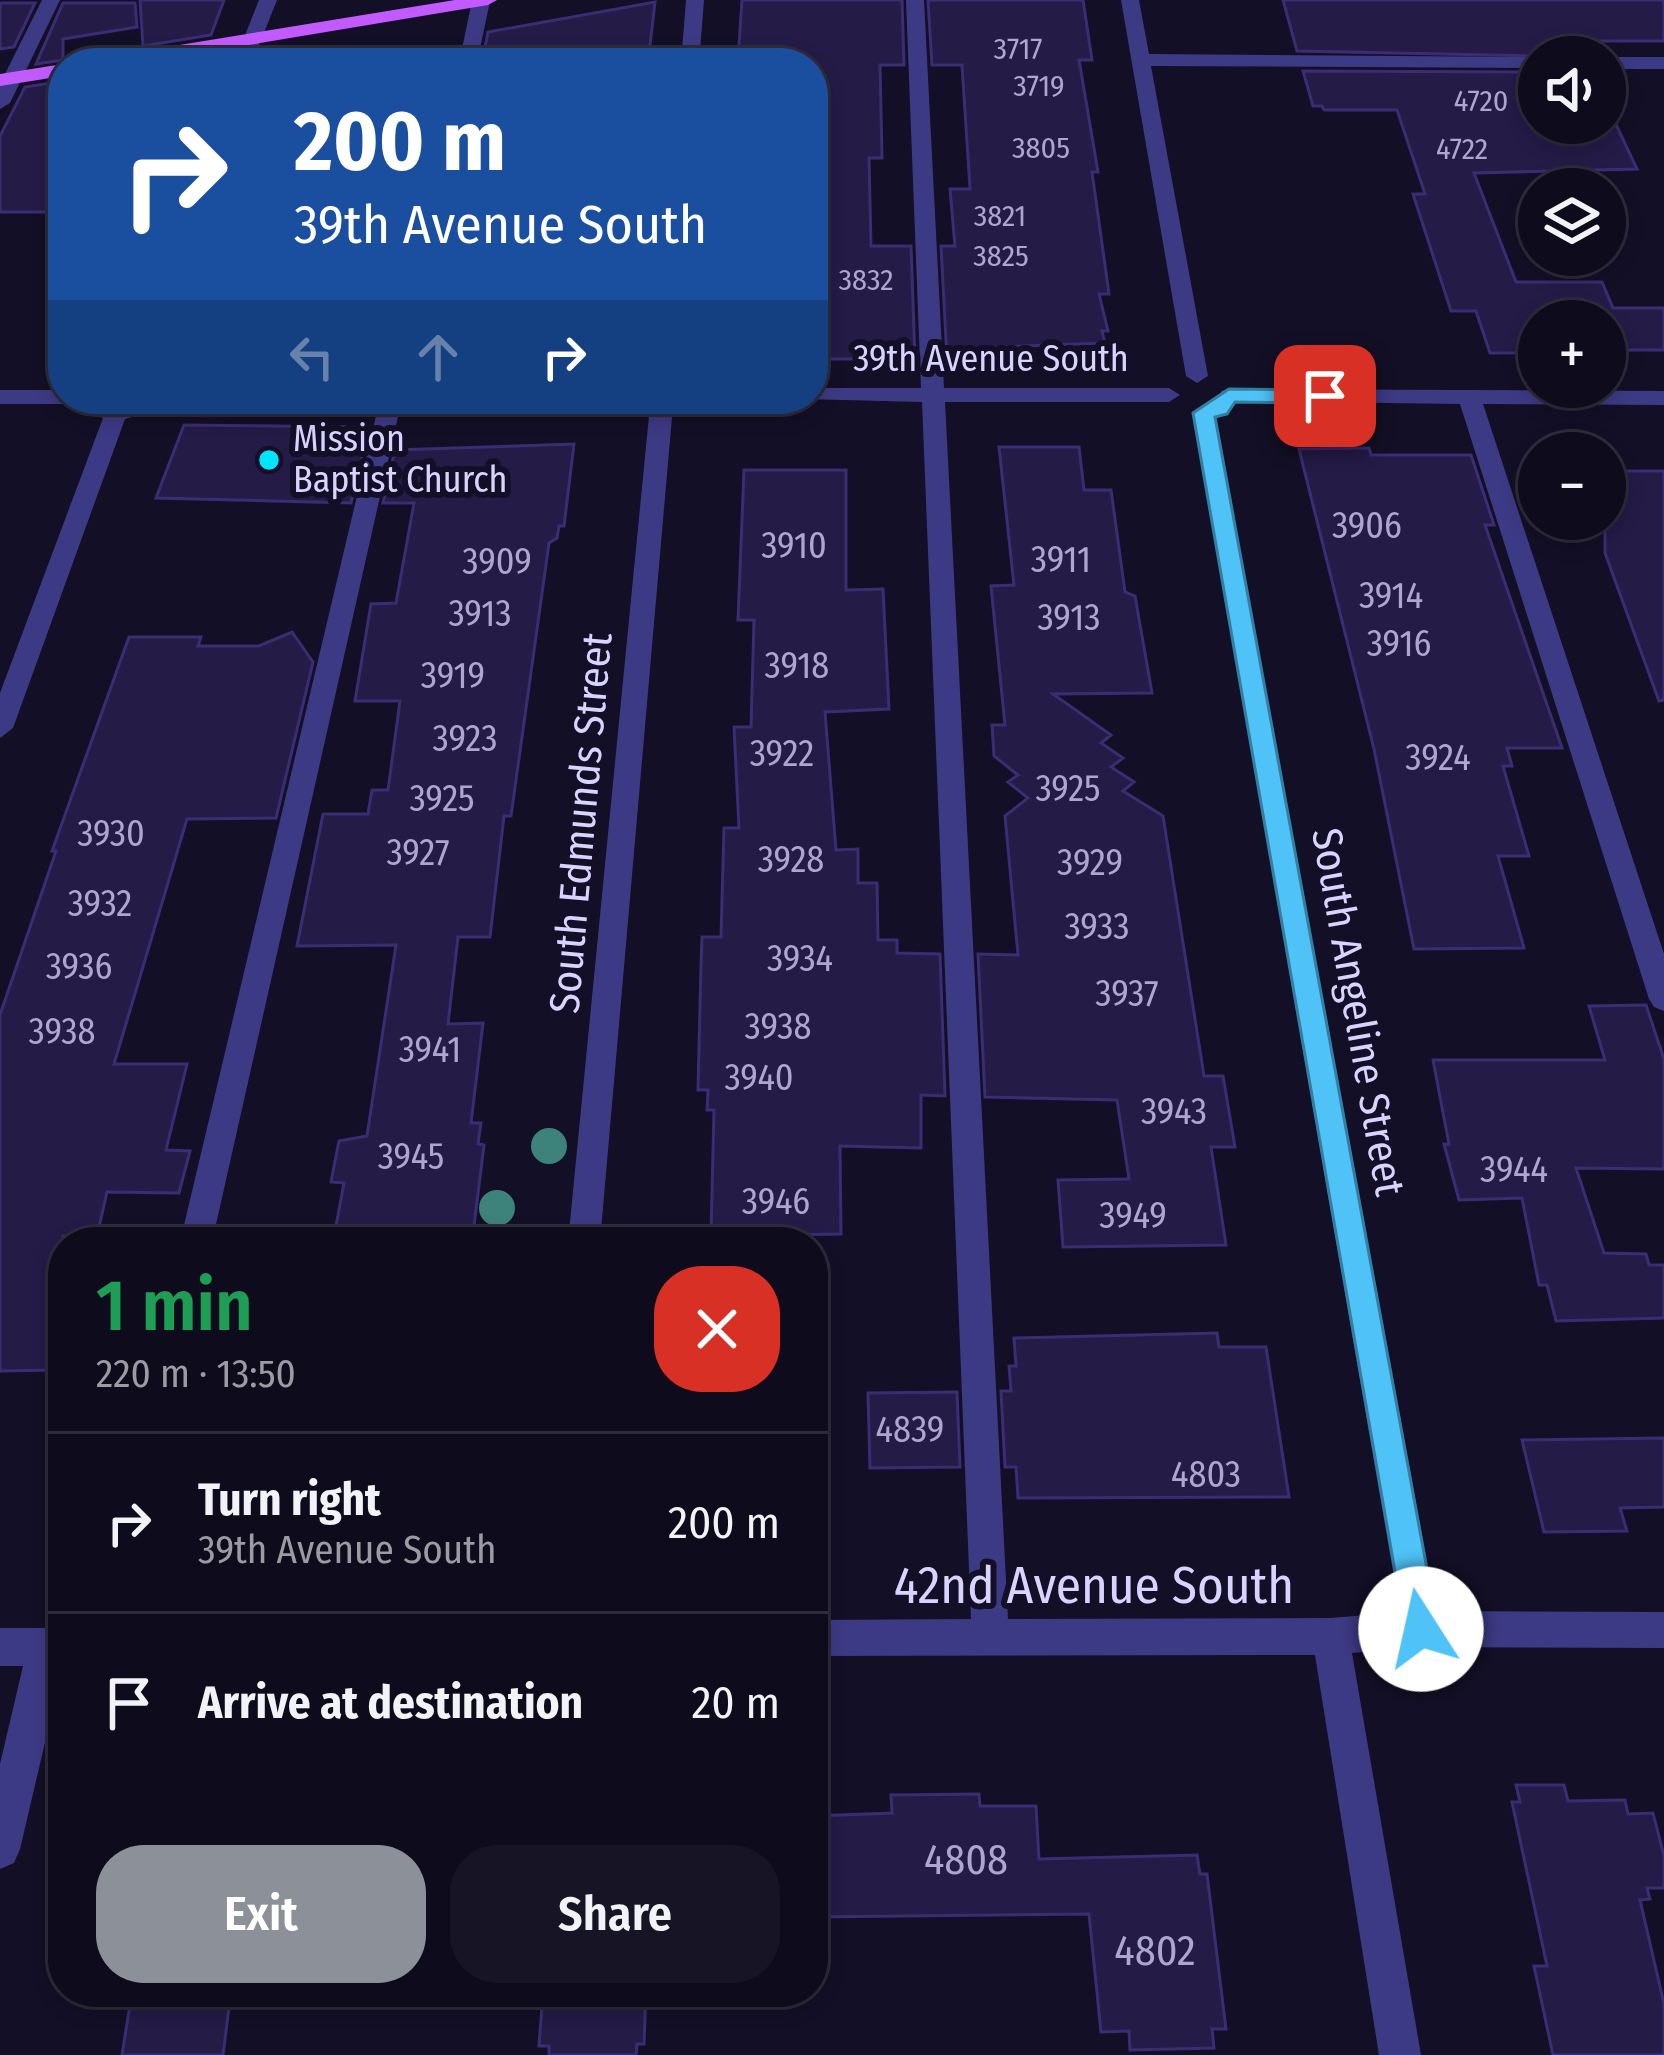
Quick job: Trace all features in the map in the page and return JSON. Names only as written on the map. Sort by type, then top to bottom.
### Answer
[{"type":"main road","points":[[197,48],[484,0]]},
{"type":"main road","points":[[6,80],[48,73]]},
{"type":"street","points":[[0,103],[6,80],[51,0]]},
{"type":"street","points":[[249,48],[268,0]]},
{"type":"street","points":[[472,48],[484,0]]},
{"type":"street","points":[[691,48],[695,0]]},
{"type":"street","points":[[915,0],[990,1637]]},
{"type":"street","points":[[1130,0],[1197,376]]},
{"type":"street","points":[[1140,60],[1518,62]]},
{"type":"street","points":[[1626,69],[1664,63]]},
{"type":"street","points":[[1216,404],[1219,382],[1197,376],[1175,381],[1169,395],[1180,408],[1469,397],[1664,398]]},
{"type":"street","name":"39th Avenue South","points":[[828,395],[1169,395]]},
{"type":"street","points":[[0,397],[48,397]]},
{"type":"street","points":[[1469,397],[1664,999]]},
{"type":"street","name":"South Angeline Street","points":[[1216,404],[1421,1629]]},
{"type":"street","points":[[0,728],[116,414]]},
{"type":"street","points":[[199,1227],[389,414]]},
{"type":"street","name":"South Edmunds Street","points":[[585,1227],[662,414]]},
{"type":"street","name":"42nd Avenue South","points":[[828,1638],[1664,1630]]},
{"type":"street","points":[[1331,1636],[1400,2055]]},
{"type":"street","points":[[0,1647],[48,1647]]},
{"type":"street","points":[[0,1849],[48,1673]]},
{"type":"building","points":[[140,0],[224,0],[211,35],[143,46]]},
{"type":"building","points":[[742,0],[902,0],[904,65],[880,65],[882,158],[869,158],[871,246],[911,246],[915,359],[828,359],[828,48],[739,48]]},
{"type":"building","points":[[928,0],[1083,0],[1092,60],[1079,60],[1098,172],[1092,172],[1109,294],[1099,294],[1108,331],[1102,331],[1105,343],[972,348],[974,358],[947,359],[941,246],[955,246],[950,189],[970,189],[962,65],[932,65]]},
{"type":"building","points":[[1283,0],[1664,0],[1664,41],[1626,41],[1626,36],[1518,36],[1518,56],[1297,51]]},
{"type":"building","points":[[655,2],[650,48],[485,48],[488,32]]},
{"type":"building","points":[[0,3],[35,3],[14,47],[0,49]]},
{"type":"building","points":[[63,3],[135,3],[137,27],[63,39],[63,48],[48,48],[48,62],[36,64]]},
{"type":"building","points":[[1303,71],[1518,72],[1518,144],[1625,144],[1637,169],[1518,168],[1518,172],[1474,173],[1516,282],[1602,282],[1610,300],[1518,300],[1518,353],[1490,353],[1476,311],[1451,311],[1413,194],[1425,194],[1397,110],[1313,106]]},
{"type":"building","points":[[48,83],[48,212],[0,212],[0,136],[25,87]]},
{"type":"building","points":[[1626,308],[1664,308],[1664,350],[1626,350]]},
{"type":"building","name":"Mission Baptist Church","points":[[184,425],[369,427],[351,503],[156,498]]},
{"type":"building","points":[[574,444],[564,526],[559,526],[557,538],[549,543],[511,816],[504,816],[490,937],[458,937],[448,1024],[483,1023],[471,1123],[481,1123],[478,1144],[484,1145],[474,1227],[336,1227],[344,1183],[331,1182],[339,1141],[367,1136],[396,945],[297,946],[323,814],[368,814],[372,790],[388,790],[400,701],[355,701],[371,604],[396,603],[414,503],[383,503],[395,450]]},
{"type":"building","points":[[999,447],[1079,447],[1084,490],[1111,490],[1125,592],[1135,596],[1152,693],[1053,694],[1111,735],[1101,743],[1123,758],[1111,767],[1134,782],[1123,791],[1163,816],[1204,1076],[1223,1076],[1235,1147],[1211,1147],[1226,1245],[1063,1247],[1058,1180],[1129,1179],[1117,1100],[985,1097],[978,954],[1018,955],[1005,816],[1028,798],[1008,782],[1018,775],[994,756],[992,725],[1005,725],[991,586],[1014,585]]},
{"type":"building","points":[[1369,448],[1371,455],[1471,455],[1494,525],[1485,525],[1562,748],[1507,748],[1512,766],[1503,766],[1529,856],[1498,856],[1524,948],[1414,949],[1374,749],[1299,449]]},
{"type":"building","points":[[744,470],[846,470],[846,590],[883,589],[889,709],[825,712],[836,850],[858,849],[858,883],[877,883],[878,940],[897,940],[897,953],[940,954],[945,1096],[921,1095],[921,1148],[840,1146],[841,1234],[828,1234],[828,1227],[711,1227],[714,1110],[707,1110],[708,1090],[698,1090],[702,937],[721,937],[724,828],[739,828],[734,727],[751,727],[754,620],[738,620]]},
{"type":"building","points":[[1626,471],[1664,471],[1664,700],[1659,701],[1605,553],[1605,540],[1626,540]]},
{"type":"building","points":[[292,632],[313,662],[276,818],[187,819],[114,1064],[187,1064],[166,1150],[190,1151],[179,1193],[107,1192],[99,1227],[48,1227],[48,1370],[0,1371],[0,1015],[56,851],[52,851],[129,637],[201,637],[198,646],[259,646]]},
{"type":"building","points":[[1646,1005],[1664,1059],[1664,1169],[1576,1168],[1604,1253],[1646,1254],[1649,1265],[1664,1265],[1664,1318],[1556,1321],[1547,1285],[1539,1285],[1522,1198],[1459,1200],[1444,1144],[1449,1144],[1433,1060],[1605,1060],[1589,1006]]},
{"type":"building","points":[[1217,1333],[1219,1347],[1266,1347],[1289,1497],[1018,1498],[1016,1467],[1005,1467],[1001,1391],[1011,1391],[1014,1338]]},
{"type":"building","points":[[957,1392],[960,1467],[870,1468],[868,1393]]},
{"type":"building","points":[[1664,1438],[1664,1507],[1620,1508],[1627,1531],[1544,1532],[1522,1440]]},
{"type":"building","points":[[1516,1785],[1564,1785],[1568,1801],[1625,1800],[1628,1814],[1653,1813],[1664,1856],[1664,1888],[1647,1888],[1650,1899],[1640,1900],[1664,2004],[1664,2055],[1553,2055],[1534,1966],[1547,1966],[1512,1802],[1520,1802]]},
{"type":"building","points":[[979,1794],[980,1806],[1036,1806],[1039,1859],[1197,1855],[1200,1874],[1207,1874],[1226,2029],[1212,2029],[1214,2048],[1130,2050],[1129,2031],[1101,2032],[1089,1914],[828,1917],[828,1815],[892,1813],[891,1795]]},
{"type":"building","points":[[130,2007],[229,2007],[223,2055],[122,2055]]},
{"type":"building","points":[[542,2007],[645,2007],[644,2044],[637,2044],[636,2055],[549,2055],[549,2046],[539,2046]]},
{"type":"place","name":"Mission Baptist Church","points":[[269,460]]},
{"type":"route","points":[[1325,396],[1229,396],[1226,405],[1204,413],[1421,1629]]}]
